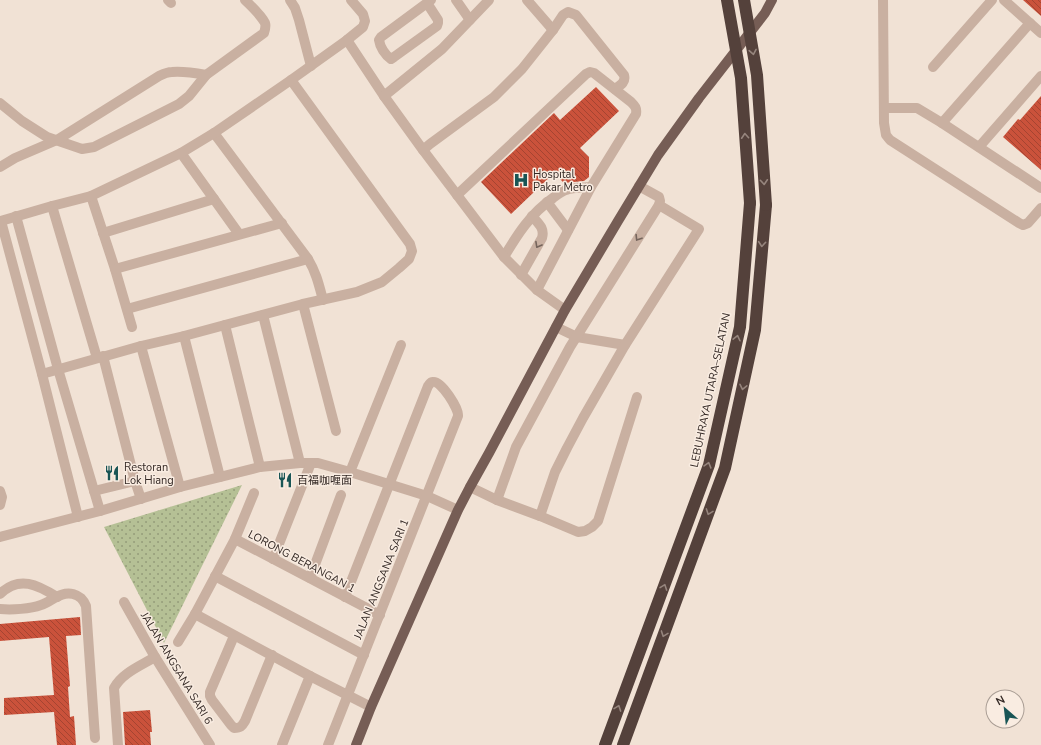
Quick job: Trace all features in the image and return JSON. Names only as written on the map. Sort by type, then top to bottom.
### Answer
[{"type":"highway","name":"LEBUHRAYA UTARA–SELATAN","points":[[605,745],[709,465],[740,327],[750,203],[741,78],[727,0]]},
{"type":"highway","points":[[623,745],[725,468],[755,330],[766,205],[757,75],[744,0]]},
{"type":"main road","points":[[356,745],[371,707],[458,510],[565,310],[658,155],[679,125],[765,13],[772,0]]},
{"type":"street","points":[[0,102],[22,121],[47,137],[82,148],[94,147],[179,104],[189,96],[206,75],[264,33],[266,28],[265,23],[258,13],[245,0]]},
{"type":"street","points":[[290,0],[295,8],[299,20],[311,66]]},
{"type":"street","points":[[78,517],[42,374],[0,220],[90,196],[180,152],[214,132],[311,66],[363,27],[365,21],[362,14],[351,0]]},
{"type":"street","points":[[456,0],[470,20]]},
{"type":"street","points":[[384,96],[442,49],[489,0]]},
{"type":"street","points":[[527,0],[552,30]]},
{"type":"street","points":[[883,0],[884,123],[886,135],[890,140],[1019,224],[1023,225],[1028,223],[1041,208]]},
{"type":"street","points":[[932,67],[992,0]]},
{"type":"street","points":[[1004,0],[1041,33]]},
{"type":"street","points":[[429,2],[438,20],[437,26],[394,58],[388,57],[380,44],[379,40],[381,37],[429,2]]},
{"type":"street","points":[[423,150],[494,97],[522,69],[563,15],[568,12],[576,14],[624,75],[624,82],[616,89]]},
{"type":"street","points":[[942,123],[1030,23]]},
{"type":"street","points":[[347,40],[384,96],[423,150],[504,257],[536,290],[565,310]]},
{"type":"street","points":[[457,195],[586,74],[590,72],[594,73],[616,89],[635,106],[636,114],[591,188],[536,290]]},
{"type":"street","points":[[0,167],[21,155],[57,140],[165,73],[196,73],[206,75]]},
{"type":"street","points":[[979,147],[1041,76]]},
{"type":"street","points":[[42,374],[141,346],[303,304],[357,292],[382,282],[409,259],[412,251],[410,244],[291,80]]},
{"type":"street","points":[[884,108],[917,108],[1041,188]]},
{"type":"street","points":[[214,132],[308,259],[318,279],[322,300]]},
{"type":"street","points":[[180,152],[239,234]]},
{"type":"street","points":[[496,500],[516,447],[570,347],[659,205],[659,197],[639,186]]},
{"type":"street","points":[[504,257],[532,216],[546,202],[566,190],[591,188]]},
{"type":"street","points":[[90,196],[115,269],[132,327]]},
{"type":"street","points":[[103,233],[214,199]]},
{"type":"street","points":[[546,202],[568,230]]},
{"type":"street","points":[[540,516],[555,472],[567,448],[625,345],[699,229],[659,205]]},
{"type":"street","points":[[52,206],[100,357],[141,499]]},
{"type":"street","points":[[16,216],[58,369],[100,511]]},
{"type":"street","points":[[521,275],[543,234],[540,225],[532,216]]},
{"type":"street","points":[[115,269],[282,223]]},
{"type":"street","points":[[127,309],[308,259]]},
{"type":"street","points":[[303,304],[336,431]]},
{"type":"street","points":[[263,315],[306,463],[273,559]]},
{"type":"street","points":[[225,325],[260,467]]},
{"type":"street","points":[[556,327],[577,337],[625,345]]},
{"type":"street","points":[[184,336],[220,477]]},
{"type":"street","points":[[350,472],[401,345]]},
{"type":"street","points":[[141,346],[180,487]]},
{"type":"street","name":"JALAN ANGSANA SARI 1","points":[[328,745],[459,414],[455,404],[442,387],[436,382],[431,383],[428,386],[390,485]]},
{"type":"street","points":[[470,487],[496,500],[578,532],[585,531],[598,521],[637,397]]},
{"type":"street","points":[[0,537],[100,511],[180,487],[260,467],[306,463],[318,464],[350,472],[427,496],[458,510]]},
{"type":"street","points":[[94,491],[136,481]]},
{"type":"street","points":[[345,597],[390,485]]},
{"type":"street","points":[[0,491],[2,497],[0,505]]},
{"type":"street","points":[[178,642],[195,614],[234,539],[254,493]]},
{"type":"street","points":[[310,578],[341,494]]},
{"type":"street","name":"LORONG BERANGAN 1","points":[[234,539],[380,615]]},
{"type":"street","points":[[215,576],[364,655]]},
{"type":"street","points":[[0,594],[7,587],[23,583],[32,584],[42,588],[57,597]]},
{"type":"street","points":[[0,609],[6,610],[35,607],[68,593],[83,599],[86,606],[94,738]]},
{"type":"street","name":"JALAN ANGSANA SARI 6","points":[[124,602],[155,658],[210,745]]},
{"type":"street","points":[[195,614],[234,636],[371,707]]},
{"type":"street","points":[[234,636],[210,692],[210,696],[234,728],[241,727],[245,721],[272,655]]},
{"type":"street","points":[[118,745],[114,688],[123,676],[155,658]]},
{"type":"street","points":[[282,745],[310,676]]},
{"type":"green space","points":[[242,485],[164,643],[104,527]]},
{"type":"building","points":[[1023,0],[1041,0],[1041,16]]},
{"type":"building","points":[[596,87],[619,111],[580,148],[589,157],[589,177],[584,181],[564,183],[554,173],[511,214],[481,182],[554,113],[560,120]]},
{"type":"building","points":[[1041,96],[1041,170],[1003,137],[1018,119],[1020,120]]},
{"type":"building","points":[[80,617],[81,635],[66,636],[70,686],[68,687],[70,717],[74,716],[76,745],[57,745],[54,712],[4,715],[4,698],[54,695],[49,637],[0,641],[0,624]]},
{"type":"building","points":[[150,710],[152,732],[150,732],[151,745],[125,745],[123,712]]},
{"type":"place","name":"Hospital Pakar Metro","points":[[521,180]]},
{"type":"place","name":"Restoran Lok Hiang","points":[[112,473]]},
{"type":"place","name":"百福咖喱面","points":[[285,480]]}]
